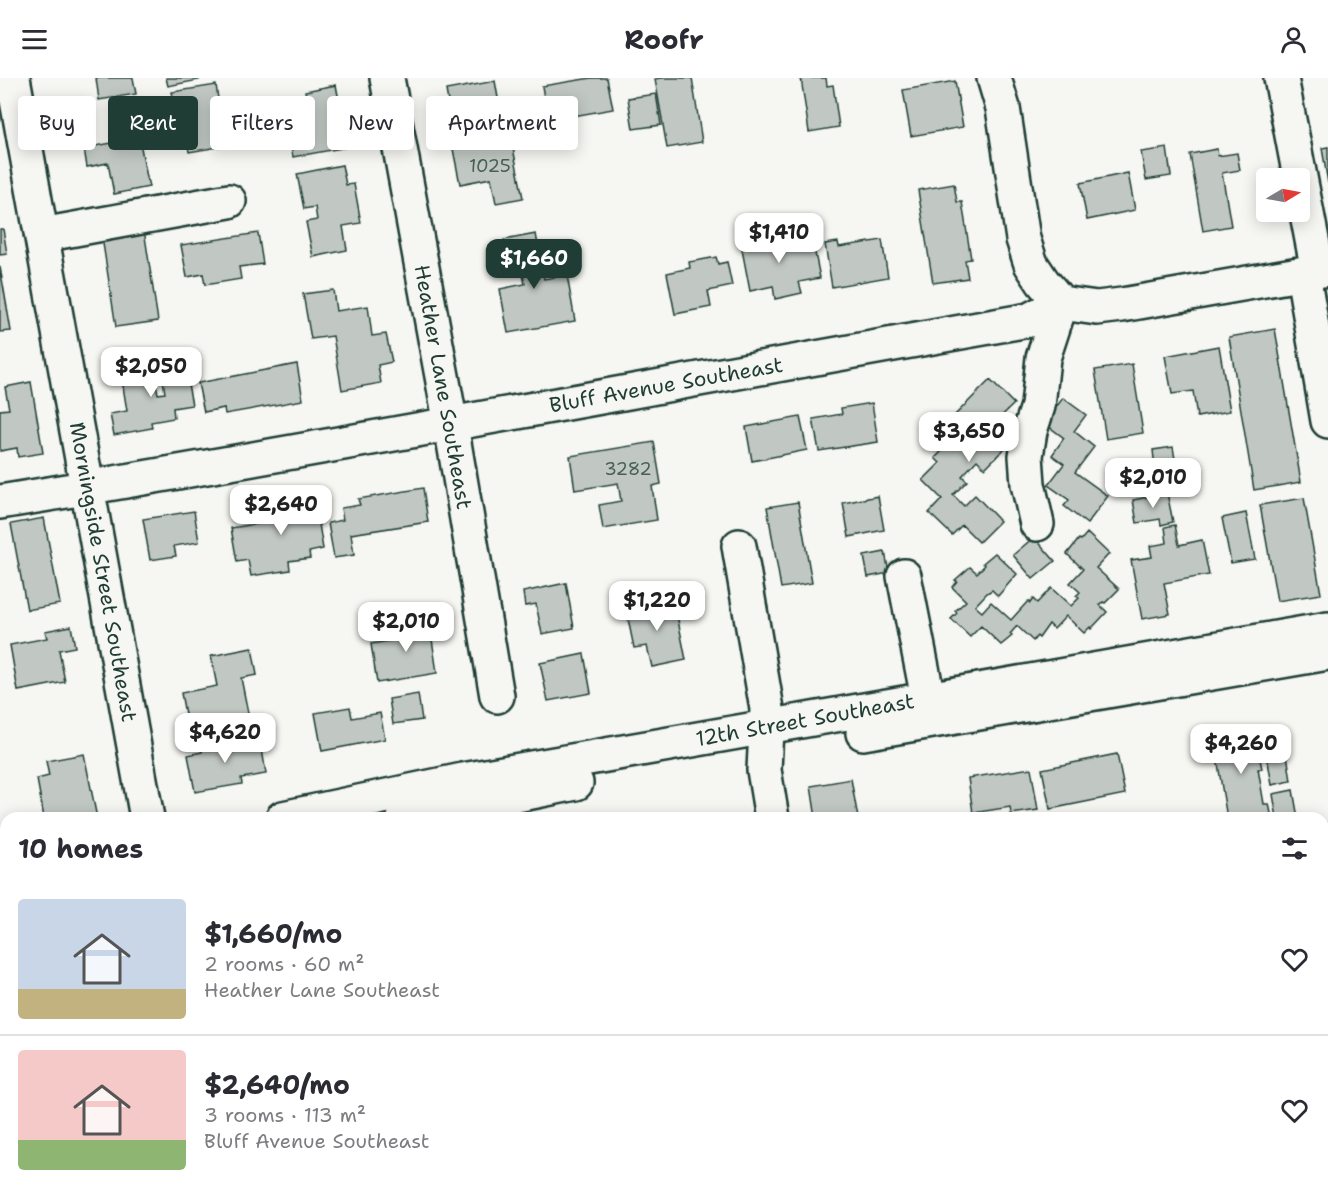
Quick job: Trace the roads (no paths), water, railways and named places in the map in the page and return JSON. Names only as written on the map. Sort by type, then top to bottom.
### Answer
[{"type":"street","name":"Morningside Street Southeast","points":[[13,78],[146,812]]},
{"type":"street","name":"Heather Lane Southeast","points":[[387,78],[497,696]]},
{"type":"street","points":[[994,78],[1003,108],[1023,239],[1031,264],[1042,282],[1061,303],[1097,308],[1122,305],[1316,272]]},
{"type":"street","points":[[1281,78],[1316,272],[1328,421]]},
{"type":"street","points":[[42,235],[229,201]]},
{"type":"street","points":[[1037,524],[1028,484],[1026,456],[1030,431],[1038,406],[1043,358],[1061,303]]},
{"type":"street","name":"Bluff Avenue Southeast","points":[[0,502],[450,425],[670,383],[1029,320],[1061,303]]},
{"type":"street","points":[[739,546],[767,709],[764,770],[771,812]]},
{"type":"street","points":[[904,576],[928,698]]},
{"type":"street","name":"12th Street Southeast","points":[[433,812],[584,781],[766,739],[928,698],[1328,629]]},
{"type":"street","name":"12th Street Southeast","points":[[311,812],[463,780],[766,739],[1328,653]]}]
